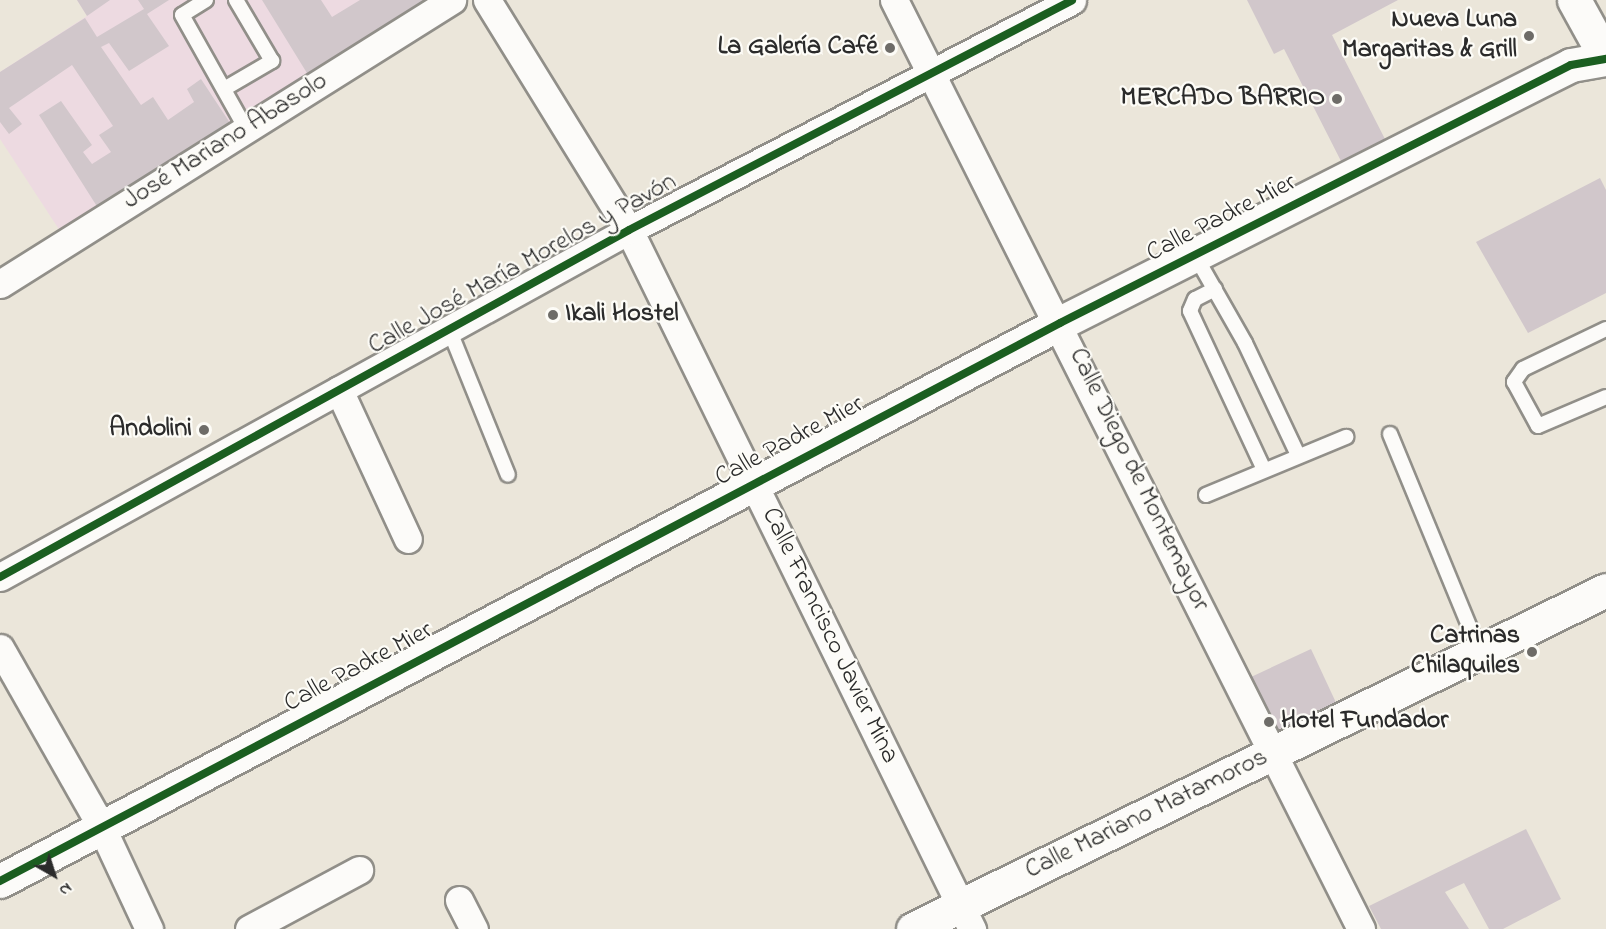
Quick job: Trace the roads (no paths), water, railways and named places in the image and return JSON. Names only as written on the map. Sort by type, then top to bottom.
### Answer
[{"type":"street","name":"José Mariano Abasolo","points":[[0,285],[452,0]]},
{"type":"street","name":"Calle Francisco Javier Mina","points":[[487,0],[629,230],[966,917]]},
{"type":"street","name":"Calle Diego de Montemayor","points":[[894,0],[1060,323],[1361,929]]},
{"type":"street","name":"Calle José María Morelos y Pavón","points":[[0,577],[629,230],[1072,0]]},
{"type":"street","points":[[1574,0],[1606,58]]},
{"type":"street","name":"Calle Padre Mier","points":[[0,881],[1060,323],[1196,257],[1571,65],[1606,58]]},
{"type":"street","points":[[339,390],[408,538]]},
{"type":"street","name":"Calle Mariano Matamoros","points":[[913,929],[966,917],[1274,753],[1606,590]]},
{"type":"street","points":[[0,648],[101,826],[149,929]]},
{"type":"street","points":[[249,929],[359,870]]},
{"type":"street","points":[[459,900],[474,929]]},
{"type":"lane","points":[[206,0],[182,15],[246,129]]},
{"type":"lane","points":[[224,89],[272,61],[236,0]]},
{"type":"lane","points":[[1196,257],[1215,289],[1298,454]]},
{"type":"lane","points":[[1215,289],[1195,299],[1190,311],[1264,470]]},
{"type":"lane","points":[[449,329],[508,476]]},
{"type":"lane","points":[[1606,329],[1523,369],[1514,382],[1538,426],[1606,397]]},
{"type":"lane","points":[[1390,434],[1480,652]]},
{"type":"lane","points":[[1206,495],[1298,454],[1346,437]]},
{"type":"place","name":"Nueva Luna Margaritas & Grill","points":[[1529,36]]},
{"type":"place","name":"La Galería Café","points":[[890,48]]},
{"type":"place","name":"MERCADO BARRIO","points":[[1337,99]]},
{"type":"place","name":"Ikali Hostel","points":[[553,315]]},
{"type":"place","name":"Andolini","points":[[204,430]]},
{"type":"place","name":"Catrinas Chilaquiles","points":[[1532,652]]},
{"type":"place","name":"Hotel Fundador","points":[[1269,722]]}]
